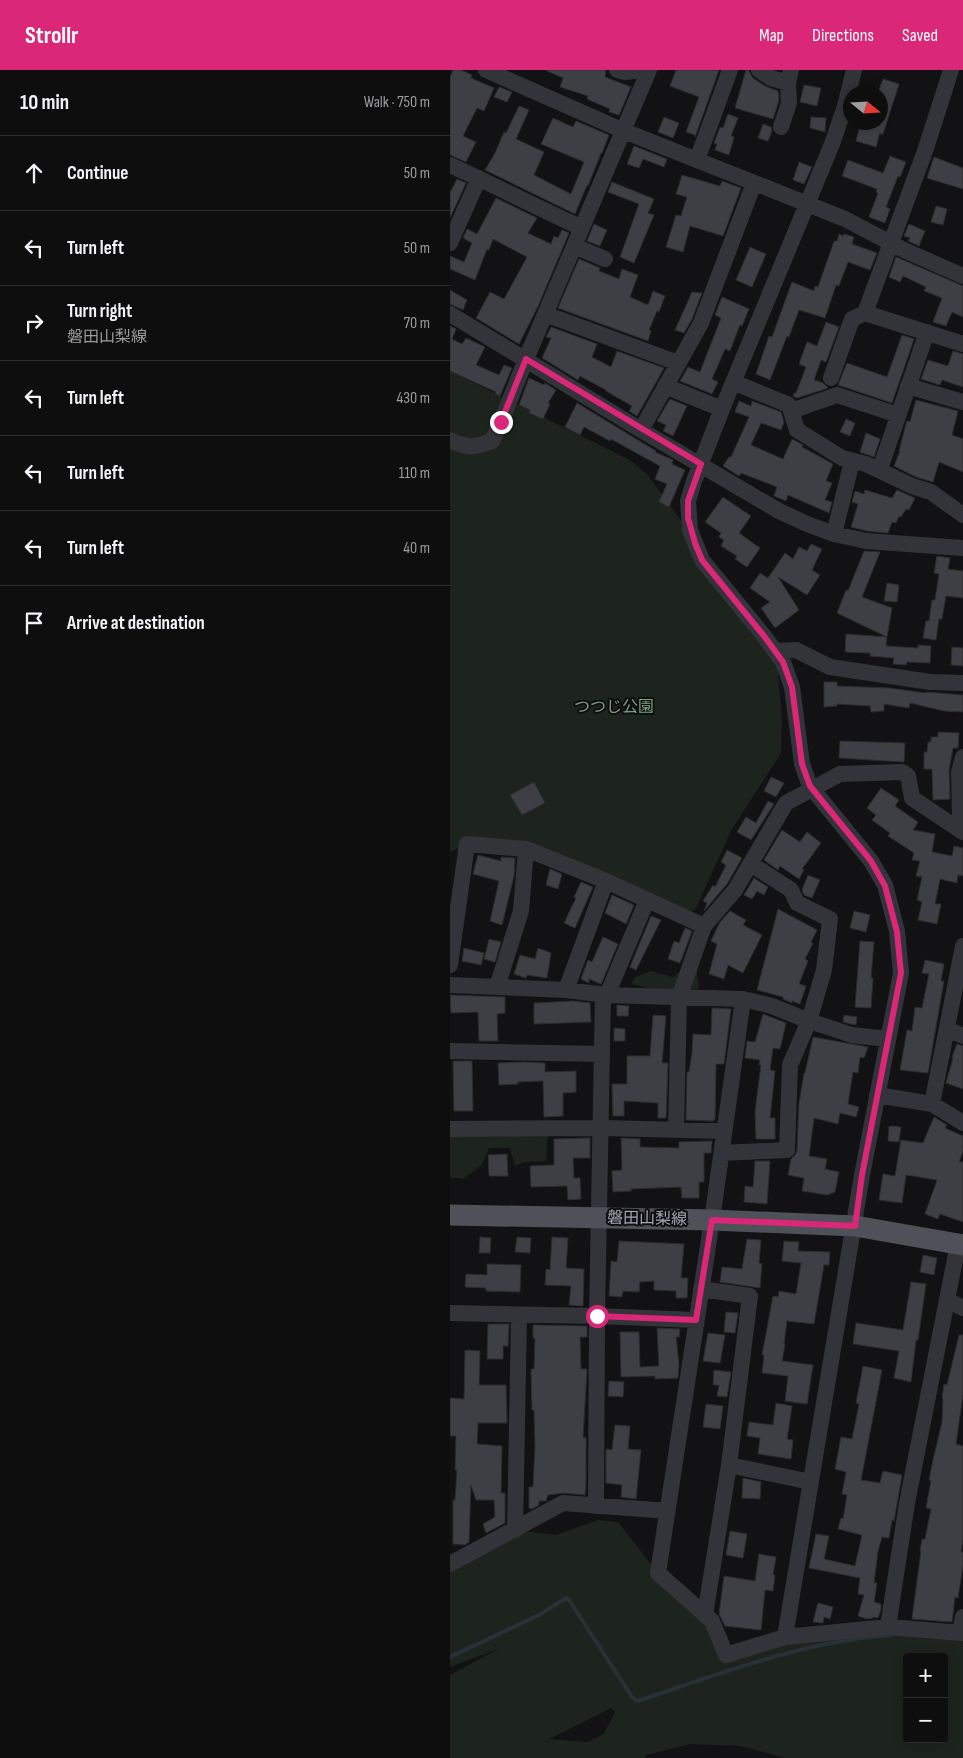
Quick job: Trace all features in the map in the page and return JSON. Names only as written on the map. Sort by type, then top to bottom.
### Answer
[{"type":"main road","name":"磐田山梨線","points":[[450,1215],[712,1220],[855,1226],[961,1244]]},
{"type":"street","points":[[486,70],[624,131],[845,219],[891,243],[963,276]]},
{"type":"street","points":[[617,70],[625,72],[643,70]]},
{"type":"street","points":[[450,440],[461,446],[473,448],[492,441],[650,70]]},
{"type":"street","points":[[697,160],[730,70]]},
{"type":"street","points":[[759,70],[771,78],[789,77],[789,103],[781,127]]},
{"type":"street","points":[[785,1637],[862,1175],[901,973],[897,932],[885,886],[871,861],[810,786],[802,764],[792,687],[783,662],[702,560],[688,518],[688,501],[722,409],[845,106],[854,70]]},
{"type":"street","points":[[865,313],[925,151],[952,70]]},
{"type":"street","points":[[450,165],[582,228]]},
{"type":"street","points":[[450,243],[479,178]]},
{"type":"street","points":[[641,430],[701,323],[754,183]]},
{"type":"street","points":[[574,246],[605,259]]},
{"type":"street","points":[[831,378],[852,319],[865,313],[963,344]]},
{"type":"street","points":[[450,314],[641,430],[778,510],[807,524],[834,534],[866,541],[963,548]]},
{"type":"street","points":[[545,314],[678,362]]},
{"type":"street","points":[[880,469],[927,332]]},
{"type":"street","points":[[733,382],[789,405],[798,430],[842,458],[880,469],[912,486],[931,492],[963,514]]},
{"type":"street","points":[[665,386],[722,409]]},
{"type":"street","points":[[908,386],[963,402]]},
{"type":"street","points":[[791,411],[837,395],[898,415]]},
{"type":"street","points":[[834,534],[852,462]]},
{"type":"street","points":[[776,652],[796,650],[830,667],[930,682],[963,683]]},
{"type":"street","points":[[963,757],[959,772],[960,815],[963,817]]},
{"type":"street","points":[[676,1129],[679,998],[704,926],[735,890],[786,803],[840,774],[902,772],[908,776],[912,798],[963,832]]},
{"type":"street","points":[[450,965],[467,844],[526,849],[606,881],[704,926]]},
{"type":"street","points":[[497,987],[520,911],[526,849]]},
{"type":"street","points":[[722,1153],[787,1150],[790,1065],[809,1021],[824,970],[830,919],[798,903],[791,890],[751,864]]},
{"type":"street","points":[[566,990],[606,881]]},
{"type":"street","points":[[596,1506],[597,1316],[602,1054],[605,994],[647,900]]},
{"type":"street","points":[[932,1104],[963,946]]},
{"type":"street","points":[[450,985],[566,990],[679,998],[743,999],[772,1006],[852,1035],[888,1039]]},
{"type":"street","points":[[743,999],[722,1153],[658,1573],[712,1621],[726,1655],[785,1637],[888,1627],[962,1628]]},
{"type":"street","points":[[947,1029],[963,1036]]},
{"type":"street","points":[[450,1051],[602,1054]]},
{"type":"street","points":[[878,1095],[932,1104],[963,1123]]},
{"type":"street","points":[[450,1129],[602,1128],[724,1131]]},
{"type":"street","points":[[888,1627],[907,1503],[946,1300],[961,1244]]},
{"type":"street","points":[[701,1289],[750,1296],[729,1464],[705,1615]]},
{"type":"street","points":[[946,1300],[963,1308]]},
{"type":"street","points":[[450,1313],[696,1320]]},
{"type":"street","points":[[515,1530],[519,1316]]},
{"type":"street","points":[[729,1464],[811,1482]]},
{"type":"street","points":[[450,1564],[563,1503],[668,1511]]},
{"type":"green space","name":"つつじ公園","points":[[450,371],[630,460],[647,474],[776,651],[782,718],[781,753],[732,829],[695,910],[673,912],[526,849],[467,844],[450,852]]},
{"type":"green space","points":[[685,968],[697,972],[699,988],[688,995],[662,992],[632,984],[634,978],[650,971],[673,977]]},
{"type":"green space","points":[[548,1128],[546,1161],[525,1162],[515,1166],[510,1148],[489,1148],[482,1165],[463,1179],[450,1177],[450,1129]]},
{"type":"green space","points":[[598,1520],[618,1522],[658,1573],[711,1621],[726,1655],[888,1627],[963,1633],[963,1758],[785,1758],[741,1746],[690,1744],[646,1755],[645,1758],[450,1758],[450,1675],[500,1648],[450,1667],[450,1568],[515,1530],[556,1535]],"holes":[[[611,1708],[615,1712],[604,1734],[588,1742],[549,1739]]]},
{"type":"building","points":[[453,70],[461,70],[472,75],[471,78],[494,88],[484,111],[477,108],[463,136],[476,142],[466,162],[450,155],[450,77]]},
{"type":"building","points":[[545,70],[606,70],[605,77],[631,87],[619,115],[609,112],[610,109],[587,99],[588,96],[560,87],[563,78]]},
{"type":"building","points":[[676,70],[719,70],[695,137],[695,135],[686,132],[699,97],[670,86]]},
{"type":"building","points":[[746,70],[749,71],[753,78],[765,86],[778,91],[779,100],[773,119],[735,108]]},
{"type":"building","points":[[883,79],[899,84],[888,118],[888,85],[881,85]]},
{"type":"building","points":[[804,85],[821,88],[817,106],[800,102]]},
{"type":"building","points":[[499,87],[512,92],[507,102],[494,97]]},
{"type":"building","points":[[519,106],[529,110],[516,139],[544,152],[534,175],[571,194],[584,162],[541,144],[553,118],[573,127],[576,121],[609,135],[575,214],[485,170]]},
{"type":"building","points":[[728,114],[738,118],[731,136],[734,137],[729,155],[715,150],[717,144],[714,143],[720,127],[723,128]]},
{"type":"building","points":[[664,117],[679,123],[673,138],[658,132]]},
{"type":"building","points":[[811,117],[826,118],[825,132],[810,128]]},
{"type":"building","points":[[763,124],[771,127],[772,131],[768,141],[758,138]]},
{"type":"building","points":[[859,130],[884,130],[883,134],[880,134],[880,132],[876,147],[856,141]]},
{"type":"building","points":[[634,146],[667,159],[664,167],[643,159],[639,168],[627,164]]},
{"type":"building","points":[[890,156],[906,162],[900,177],[898,176],[886,207],[890,209],[885,223],[869,217],[878,193],[876,192],[877,189],[842,176],[848,160],[883,173]]},
{"type":"building","points":[[934,157],[963,168],[963,189],[927,178]]},
{"type":"building","points":[[799,162],[812,167],[804,184],[793,180]]},
{"type":"building","points":[[682,175],[720,186],[722,181],[741,188],[723,236],[690,226],[683,252],[666,247],[676,215],[681,216],[687,197],[676,194]]},
{"type":"building","points":[[457,179],[466,183],[450,218],[450,193]]},
{"type":"building","points":[[612,182],[654,199],[648,213],[654,215],[634,263],[620,257],[639,204],[608,192]]},
{"type":"building","points":[[496,198],[537,218],[528,233],[551,244],[554,236],[558,238],[562,230],[569,233],[539,304],[519,344],[476,318],[490,292],[504,299],[527,257],[493,239],[475,280],[450,269],[450,256],[464,262],[472,243],[463,238],[467,229],[477,234]]},
{"type":"building","points":[[936,206],[947,209],[943,225],[931,222]]},
{"type":"building","points":[[594,224],[607,230],[600,246],[587,241]]},
{"type":"building","points":[[909,224],[925,231],[919,246],[908,241],[910,238],[904,236]]},
{"type":"building","points":[[839,234],[854,237],[852,244],[877,253],[870,270],[848,262],[839,286],[836,285],[825,318],[799,310],[770,380],[756,374],[769,336],[772,337],[792,282],[814,291],[815,286],[818,287],[834,241],[837,241]]},
{"type":"building","points":[[750,247],[766,254],[752,287],[736,280]]},
{"type":"building","points":[[896,257],[963,286],[963,317],[952,312],[946,326],[933,322],[942,298],[924,291],[926,287],[903,276],[900,282],[889,277]]},
{"type":"building","points":[[579,259],[600,268],[599,271],[619,279],[622,269],[638,275],[630,297],[648,305],[653,291],[665,296],[649,330],[651,331],[648,341],[558,308]]},
{"type":"building","points":[[450,290],[467,300],[463,310],[450,304]]},
{"type":"building","points":[[692,292],[702,293],[692,319],[684,333],[675,330]]},
{"type":"building","points":[[722,297],[749,309],[742,326],[740,325],[730,351],[725,349],[712,379],[718,382],[712,394],[680,381],[688,367],[700,372],[721,318],[715,315]]},
{"type":"building","points":[[826,322],[839,327],[826,362],[821,360],[814,380],[823,383],[828,388],[797,398],[793,396],[796,393],[806,367],[799,364],[807,342],[817,346]]},
{"type":"building","points":[[450,326],[456,329],[452,339],[462,344],[466,338],[485,347],[476,365],[499,375],[504,365],[512,368],[500,396],[495,394],[496,392],[450,371]]},
{"type":"building","points":[[551,327],[597,344],[592,357],[611,367],[617,351],[664,368],[637,416],[629,411],[632,406],[606,390],[580,376],[578,380],[542,358],[551,338],[546,337]]},
{"type":"building","points":[[902,335],[914,339],[892,403],[838,385],[847,363],[887,377]]},
{"type":"building","points":[[953,351],[963,354],[963,387],[942,380],[940,385],[921,379],[928,360],[948,366]]},
{"type":"building","points":[[529,378],[544,385],[545,383],[556,390],[548,403],[550,404],[543,419],[529,413],[530,410],[519,405]]},
{"type":"building","points":[[670,399],[687,406],[673,436],[663,431],[666,425],[657,421]]},
{"type":"building","points":[[916,400],[958,411],[952,435],[963,439],[963,472],[939,462],[933,482],[916,477],[894,466],[900,451],[907,421],[910,422]]},
{"type":"building","points":[[739,401],[751,406],[752,401],[781,412],[784,422],[781,430],[761,423],[751,445],[783,459],[792,439],[803,445],[802,447],[833,464],[826,481],[832,483],[825,500],[832,502],[829,513],[788,495],[786,501],[774,496],[777,487],[741,473],[739,476],[723,466],[731,457],[749,417],[735,412]]},
{"type":"building","points":[[577,403],[655,452],[673,460],[672,464],[685,470],[669,507],[659,502],[667,484],[655,479],[660,466],[611,439],[610,441],[584,427],[580,435],[565,427]]},
{"type":"building","points":[[846,419],[855,423],[850,436],[840,432]]},
{"type":"building","points":[[866,433],[880,439],[874,457],[860,452]]},
{"type":"building","points":[[865,490],[892,498],[897,490],[915,498],[909,510],[906,509],[901,517],[899,516],[896,523],[892,522],[888,533],[867,531],[851,527],[858,504],[852,502],[855,491],[864,494]]},
{"type":"building","points":[[723,497],[751,516],[739,533],[760,548],[747,567],[735,559],[737,556],[721,546],[724,540],[719,537],[721,533],[705,522]]},
{"type":"building","points":[[811,544],[822,549],[812,570],[820,575],[807,595],[778,577],[799,610],[775,628],[761,608],[770,602],[750,588],[760,573],[768,578],[785,553],[793,559],[799,547],[807,551]]},
{"type":"building","points":[[864,551],[880,552],[862,597],[892,608],[887,637],[837,613]]},
{"type":"building","points":[[937,556],[950,558],[948,569],[963,571],[963,598],[946,596],[942,619],[939,619],[936,640],[923,638],[926,621],[929,621],[932,600],[935,600],[939,574],[934,573]]},
{"type":"building","points":[[887,583],[899,585],[897,602],[884,601]]},
{"type":"building","points":[[846,634],[887,637],[886,646],[918,648],[918,645],[931,646],[930,663],[907,662],[906,665],[893,664],[894,658],[870,656],[870,653],[845,652]]},
{"type":"building","points":[[952,647],[963,648],[963,666],[951,665]]},
{"type":"building","points":[[824,682],[837,682],[837,686],[889,688],[963,695],[963,712],[944,711],[910,703],[909,708],[884,704],[884,711],[871,712],[870,706],[837,704],[837,706],[824,707]]},
{"type":"building","points":[[938,732],[959,733],[958,748],[953,748],[949,770],[950,799],[933,800],[932,769],[924,769],[924,752],[927,752],[928,742],[931,742],[931,737],[938,737]]},
{"type":"building","points":[[840,741],[905,743],[904,762],[839,758]]},
{"type":"building","points":[[771,777],[784,783],[776,797],[764,791]]},
{"type":"building","points":[[534,782],[545,803],[522,815],[510,795]]},
{"type":"building","points":[[881,788],[899,800],[895,806],[918,822],[913,830],[935,834],[932,852],[952,856],[954,846],[963,848],[963,876],[958,875],[957,883],[940,879],[935,904],[941,904],[937,924],[918,920],[922,902],[917,900],[922,877],[916,876],[920,861],[912,860],[914,853],[888,836],[890,833],[872,820],[876,815],[867,808]]},
{"type":"building","points":[[768,801],[774,804],[751,840],[737,832],[746,817],[756,823]]},
{"type":"building","points":[[782,830],[800,842],[807,832],[821,843],[802,869],[804,870],[799,879],[780,866],[778,870],[764,860]]},
{"type":"building","points":[[727,850],[742,858],[727,884],[704,911],[707,903],[703,901],[713,885],[715,887],[726,865],[721,862]]},
{"type":"building","points":[[478,855],[501,861],[501,857],[515,858],[514,876],[502,925],[490,921],[499,881],[473,874]]},
{"type":"building","points":[[550,869],[562,874],[558,889],[546,885]]},
{"type":"building","points":[[808,875],[820,880],[812,898],[804,895],[802,890]]},
{"type":"building","points":[[754,878],[768,887],[764,895],[757,891],[752,899],[744,895]]},
{"type":"building","points":[[581,882],[593,887],[575,928],[564,923],[576,898],[574,897]]},
{"type":"building","points":[[612,895],[634,905],[626,924],[605,913]]},
{"type":"building","points":[[778,909],[817,930],[805,959],[808,961],[799,984],[806,986],[800,1004],[792,1001],[792,1003],[783,999],[783,997],[757,990]]},
{"type":"building","points":[[730,911],[746,920],[743,925],[762,935],[743,973],[728,965],[724,979],[709,974],[717,944],[711,941],[720,922]]},
{"type":"building","points":[[854,911],[870,915],[866,932],[850,928]]},
{"type":"building","points":[[651,916],[661,920],[636,970],[630,967]]},
{"type":"building","points":[[685,928],[692,931],[680,963],[668,959],[674,941],[679,943]]},
{"type":"building","points":[[603,937],[618,944],[601,984],[589,979],[589,983],[581,979],[588,960],[592,962]]},
{"type":"building","points":[[489,939],[501,942],[495,962],[484,959]]},
{"type":"building","points":[[860,941],[874,942],[871,1008],[855,1007]]},
{"type":"building","points":[[464,948],[484,953],[481,965],[462,961]]},
{"type":"building","points":[[538,948],[551,953],[547,978],[527,975],[526,978],[514,974],[520,955],[535,959]]},
{"type":"building","points":[[925,960],[944,964],[941,981],[944,981],[928,1073],[900,1070],[907,1030],[912,1031],[915,1007],[922,1008],[929,974],[922,973]]},
{"type":"building","points":[[450,995],[505,997],[505,1013],[497,1014],[498,1041],[479,1041],[478,1012],[451,1013]]},
{"type":"building","points":[[573,1001],[590,1003],[591,1022],[534,1024],[534,1003]]},
{"type":"building","points":[[617,1005],[629,1006],[628,1016],[617,1016]]},
{"type":"building","points":[[712,1008],[731,1009],[724,1064],[716,1064],[715,1119],[713,1121],[686,1120],[687,1072],[689,1072],[692,1053],[693,1034],[711,1035]]},
{"type":"building","points":[[763,1014],[786,1023],[780,1049],[773,1048],[770,1070],[775,1071],[770,1118],[775,1118],[775,1139],[756,1139],[755,1112],[761,1065],[759,1065],[760,1060],[745,1058],[747,1041],[755,1042]]},
{"type":"building","points":[[653,1015],[666,1016],[662,1063],[668,1063],[666,1118],[658,1118],[658,1103],[624,1101],[624,1116],[613,1116],[612,1084],[627,1084],[627,1056],[650,1056]]},
{"type":"building","points":[[844,1015],[857,1017],[856,1025],[843,1022]]},
{"type":"building","points":[[614,1028],[625,1029],[625,1041],[614,1041]]},
{"type":"building","points":[[813,1037],[868,1047],[864,1058],[860,1057],[858,1073],[853,1072],[848,1104],[859,1107],[856,1117],[840,1113],[838,1124],[814,1118],[809,1156],[827,1159],[825,1169],[839,1172],[835,1192],[827,1195],[802,1191],[804,1178],[788,1175],[791,1159],[797,1151],[799,1104]]},
{"type":"building","points":[[957,1044],[963,1046],[963,1089],[946,1083]]},
{"type":"building","points":[[453,1061],[472,1061],[473,1111],[454,1111]]},
{"type":"building","points":[[498,1063],[545,1063],[545,1072],[576,1071],[576,1092],[563,1093],[563,1116],[544,1117],[543,1081],[499,1085]]},
{"type":"building","points":[[934,1117],[947,1125],[945,1128],[963,1136],[963,1151],[959,1162],[963,1162],[963,1222],[940,1214],[938,1219],[925,1214],[937,1180],[906,1175],[902,1203],[879,1200],[883,1174],[895,1176],[901,1140],[923,1143]]},
{"type":"building","points":[[889,1126],[901,1127],[899,1142],[888,1141]]},
{"type":"building","points":[[590,1138],[590,1158],[573,1158],[574,1178],[580,1178],[581,1199],[568,1200],[567,1186],[531,1187],[530,1166],[554,1165],[554,1139]]},
{"type":"building","points":[[621,1138],[640,1139],[640,1147],[679,1148],[679,1142],[712,1141],[711,1153],[704,1153],[704,1182],[699,1182],[699,1198],[682,1198],[681,1187],[631,1189],[631,1191],[613,1192],[612,1171],[622,1170]]},
{"type":"building","points":[[507,1154],[508,1176],[489,1176],[488,1155]]},
{"type":"building","points":[[755,1161],[770,1161],[767,1204],[744,1202],[745,1186],[753,1187]]},
{"type":"building","points":[[480,1237],[491,1238],[490,1253],[479,1253]]},
{"type":"building","points":[[517,1237],[531,1238],[530,1253],[515,1252]]},
{"type":"building","points":[[552,1237],[568,1238],[566,1268],[584,1269],[583,1306],[569,1305],[571,1286],[545,1285],[546,1269],[550,1270]]},
{"type":"building","points":[[747,1239],[761,1240],[759,1263],[762,1264],[760,1288],[720,1282],[722,1267],[742,1269]]},
{"type":"building","points":[[619,1241],[684,1244],[681,1278],[688,1278],[687,1298],[676,1298],[676,1291],[654,1290],[654,1281],[640,1282],[639,1292],[623,1291],[622,1297],[609,1296],[611,1261],[617,1262]]},
{"type":"building","points":[[784,1241],[799,1242],[798,1251],[830,1252],[829,1265],[824,1265],[814,1324],[787,1321],[782,1361],[813,1365],[807,1404],[785,1401],[788,1376],[762,1373],[764,1355],[762,1355],[773,1296],[778,1297],[779,1291],[796,1294],[801,1263],[782,1261]]},
{"type":"building","points":[[923,1255],[937,1258],[934,1275],[920,1272]]},
{"type":"building","points":[[487,1264],[521,1265],[520,1292],[486,1291],[486,1288],[465,1287],[466,1274],[487,1275]]},
{"type":"building","points":[[911,1282],[926,1284],[911,1382],[894,1378],[899,1351],[853,1344],[856,1323],[903,1330]]},
{"type":"building","points":[[726,1312],[738,1313],[735,1333],[724,1332]]},
{"type":"building","points":[[488,1324],[509,1324],[508,1346],[503,1346],[503,1359],[487,1359]]},
{"type":"building","points":[[533,1325],[587,1326],[587,1337],[580,1337],[581,1369],[587,1369],[583,1437],[586,1438],[585,1495],[564,1493],[548,1495],[546,1501],[539,1501],[539,1505],[532,1509],[529,1508],[529,1487],[533,1487],[535,1447],[531,1369],[534,1369],[535,1338],[533,1338]]},
{"type":"building","points":[[657,1328],[680,1329],[679,1337],[676,1337],[679,1365],[678,1378],[655,1379],[655,1376],[621,1377],[620,1332],[639,1332],[640,1367],[659,1366]]},
{"type":"building","points":[[708,1333],[725,1335],[720,1363],[703,1361]]},
{"type":"building","points":[[959,1335],[963,1335],[963,1394],[956,1444],[963,1446],[963,1539],[961,1552],[963,1552],[963,1566],[958,1598],[955,1597],[952,1622],[912,1619],[922,1539],[925,1539],[931,1509],[926,1508],[931,1481],[929,1480],[942,1422],[944,1384],[947,1385]]},
{"type":"building","points":[[465,1350],[480,1351],[479,1385],[506,1385],[507,1423],[478,1423],[477,1444],[502,1446],[501,1493],[505,1493],[505,1523],[486,1533],[483,1524],[495,1517],[494,1500],[476,1500],[471,1485],[469,1542],[465,1545],[453,1544],[453,1500],[455,1500],[457,1470],[455,1470],[456,1436],[450,1436],[450,1398],[464,1399]]},
{"type":"building","points":[[863,1366],[882,1370],[861,1480],[880,1483],[883,1471],[902,1475],[889,1538],[882,1537],[878,1551],[874,1583],[877,1583],[874,1602],[881,1604],[881,1609],[878,1618],[867,1619],[858,1616],[864,1595],[858,1594],[860,1578],[809,1568],[816,1534],[829,1536],[824,1559],[855,1566],[862,1535],[838,1529],[841,1518],[843,1519],[847,1495],[842,1494],[846,1472],[835,1469],[841,1437],[852,1439],[859,1404],[856,1403]]},
{"type":"building","points":[[714,1370],[731,1372],[727,1397],[717,1396],[719,1385],[713,1385]]},
{"type":"building","points":[[609,1381],[624,1382],[623,1397],[608,1396]]},
{"type":"building","points":[[776,1403],[792,1406],[787,1439],[793,1440],[791,1459],[758,1454],[760,1438],[747,1436],[749,1422],[773,1425]]},
{"type":"building","points":[[706,1404],[723,1406],[720,1429],[703,1427]]},
{"type":"building","points":[[615,1425],[630,1426],[628,1449],[641,1450],[636,1499],[621,1497],[622,1485],[606,1483],[606,1449],[612,1450]]},
{"type":"building","points":[[743,1478],[761,1482],[760,1499],[742,1498]]},
{"type":"building","points":[[730,1531],[747,1534],[743,1558],[726,1555]]},
{"type":"building","points":[[759,1554],[776,1557],[773,1591],[765,1590],[761,1630],[725,1626],[719,1614],[724,1576],[755,1581]]},
{"type":"building","points":[[818,1603],[833,1607],[830,1619],[824,1617],[823,1623],[813,1622]]},
{"type":"waterway","points":[[450,1657],[539,1615],[566,1598],[632,1697],[637,1701],[794,1651],[859,1638],[891,1635]]},
{"type":"route","points":[[501,422],[526,359],[641,430],[701,464],[688,501],[688,518],[690,530],[702,560],[783,662],[792,687],[802,764],[810,786],[871,861],[885,886],[897,932],[901,973],[862,1175],[855,1226],[712,1220],[696,1320],[597,1316]]}]
